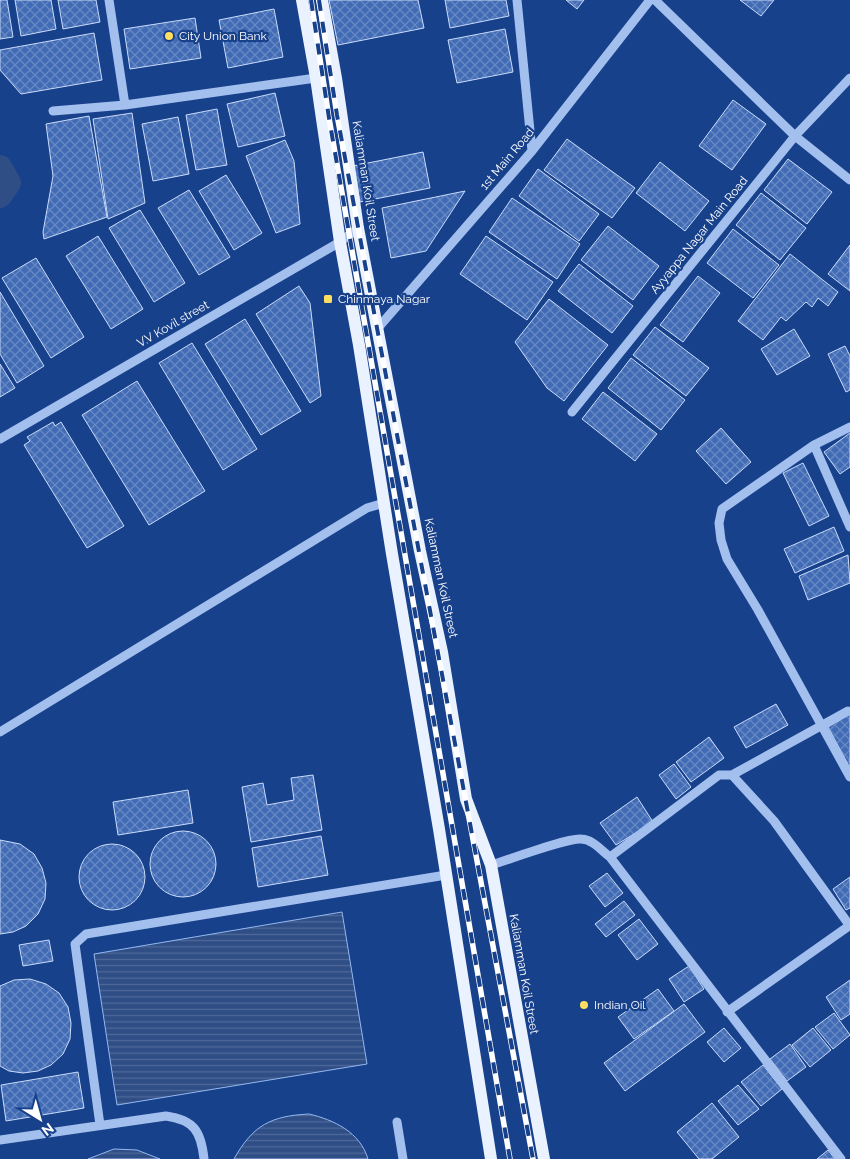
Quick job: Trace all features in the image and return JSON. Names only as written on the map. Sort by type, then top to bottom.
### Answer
[{"type":"main road","points":[[302,0],[491,1159]]},
{"type":"main road","name":"Kaliamman Koil Street","points":[[322,0],[336,78],[358,228],[442,652],[466,799],[491,866],[544,1159]]},
{"type":"street","points":[[109,0],[125,105]]},
{"type":"street","points":[[517,0],[532,151]]},
{"type":"street","name":"1st Main Road","points":[[377,329],[532,151],[650,0]]},
{"type":"street","points":[[655,0],[795,136],[850,180]]},
{"type":"street","points":[[53,111],[125,105],[316,78]]},
{"type":"street","name":"Ayyappa Nagar Main Road","points":[[572,412],[795,136],[850,78]]},
{"type":"street","name":"V.V Kovil street","points":[[0,439],[340,242],[358,228]]},
{"type":"street","points":[[850,427],[814,445],[722,509],[719,522],[721,540],[727,559],[758,610],[820,726],[850,777]]},
{"type":"street","points":[[814,445],[850,527]]},
{"type":"street","points":[[0,732],[367,508],[384,503]]},
{"type":"street","points":[[610,857],[718,775],[732,775],[848,711]]},
{"type":"street","points":[[727,1012],[850,926],[774,821],[732,775]]},
{"type":"street","points":[[491,866],[581,839],[589,841],[610,857],[841,1159]]},
{"type":"street","points":[[100,1125],[75,944],[86,934],[446,875]]},
{"type":"street","points":[[0,1140],[166,1116],[180,1118],[192,1124],[202,1141],[204,1159]]},
{"type":"street","points":[[397,1122],[403,1159]]},
{"type":"water","points":[[342,912],[367,1064],[117,1105],[94,954]]},
{"type":"water","points":[[309,1114],[337,1124],[352,1134],[359,1141],[368,1159],[234,1159],[248,1138],[264,1124],[284,1117]]},
{"type":"water","points":[[114,1149],[137,1150],[160,1159],[88,1159]]},
{"type":"building","points":[[0,0],[7,0],[13,37],[0,39]]},
{"type":"building","points":[[15,0],[51,0],[56,29],[21,36]]},
{"type":"building","points":[[58,0],[96,0],[100,22],[63,29]]},
{"type":"building","points":[[329,0],[418,0],[424,28],[338,45]]},
{"type":"building","points":[[445,0],[506,0],[509,16],[450,28]]},
{"type":"building","points":[[566,0],[584,0],[577,9]]},
{"type":"building","points":[[740,0],[774,0],[761,16]]},
{"type":"building","points":[[274,9],[283,57],[228,68],[219,20]]},
{"type":"building","points":[[195,18],[201,58],[130,69],[124,29]]},
{"type":"building","points":[[505,29],[513,72],[457,83],[448,40]]},
{"type":"building","points":[[94,33],[102,80],[21,94],[0,70],[0,50]]},
{"type":"building","points":[[275,93],[285,136],[238,147],[227,104]]},
{"type":"building","points":[[733,100],[766,124],[732,170],[699,146]]},
{"type":"building","points":[[217,109],[227,165],[196,170],[186,115]]},
{"type":"building","points":[[132,113],[145,203],[108,219],[93,119]]},
{"type":"building","points":[[89,116],[107,217],[44,239],[43,232],[53,176],[46,124]]},
{"type":"building","points":[[178,117],[189,174],[153,181],[142,124]]},
{"type":"building","points":[[567,139],[635,188],[612,218],[544,170]]},
{"type":"building","points":[[285,140],[294,161],[300,224],[276,233],[246,156]]},
{"type":"building","points":[[423,152],[430,188],[360,202],[353,166]]},
{"type":"building","points":[[788,159],[832,192],[807,224],[764,190]]},
{"type":"building","points":[[660,162],[709,201],[685,231],[636,193]]},
{"type":"building","points":[[538,169],[599,214],[579,241],[519,196]]},
{"type":"building","points":[[226,175],[262,233],[234,250],[199,191]]},
{"type":"building","points":[[189,190],[230,257],[199,275],[158,208]]},
{"type":"building","points":[[465,191],[426,251],[391,258],[382,208]]},
{"type":"building","points":[[761,193],[806,228],[780,260],[736,225]]},
{"type":"building","points":[[512,198],[580,244],[557,279],[489,232]]},
{"type":"building","points":[[140,210],[185,283],[154,302],[109,228]]},
{"type":"building","points":[[608,226],[659,266],[633,300],[581,260]]},
{"type":"building","points":[[733,229],[779,265],[753,298],[707,263]]},
{"type":"building","points":[[98,236],[143,309],[111,329],[66,256]]},
{"type":"building","points":[[486,236],[553,282],[527,320],[460,274]]},
{"type":"building","points":[[850,245],[850,291],[828,274]]},
{"type":"building","points":[[790,254],[838,292],[828,306],[818,298],[812,307],[806,302],[786,321],[781,317],[763,340],[738,321]]},
{"type":"building","points":[[36,258],[84,337],[51,358],[2,278]]},
{"type":"building","points":[[579,264],[633,306],[612,333],[558,291]]},
{"type":"building","points":[[698,276],[720,293],[683,342],[660,325]]},
{"type":"building","points":[[299,286],[310,303],[321,396],[310,403],[256,314]]},
{"type":"building","points":[[0,292],[44,366],[17,383],[0,354]]},
{"type":"building","points":[[549,299],[608,345],[564,401],[547,388],[515,342]]},
{"type":"building","points":[[245,319],[301,411],[261,435],[205,344]]},
{"type":"building","points":[[655,327],[709,368],[686,396],[633,355]]},
{"type":"building","points":[[794,329],[810,356],[777,375],[761,349]]},
{"type":"building","points":[[192,343],[257,449],[223,470],[159,363]]},
{"type":"building","points":[[845,346],[850,356],[850,390],[846,392],[828,354]]},
{"type":"building","points":[[631,358],[685,400],[661,430],[608,388]]},
{"type":"building","points":[[0,364],[15,388],[0,397]]},
{"type":"building","points":[[137,381],[205,491],[149,525],[82,415]]},
{"type":"building","points":[[603,392],[657,434],[635,461],[582,419]]},
{"type":"building","points":[[53,422],[55,426],[61,422],[124,526],[87,548],[24,445],[30,441],[27,437]]},
{"type":"building","points":[[721,428],[751,462],[726,484],[696,451]]},
{"type":"building","points":[[850,433],[850,467],[840,474],[824,452]]},
{"type":"building","points":[[803,463],[829,516],[809,526],[783,473]]},
{"type":"building","points":[[834,527],[844,551],[795,573],[784,549]]},
{"type":"building","points":[[848,555],[850,583],[808,600],[799,576]]},
{"type":"building","points":[[776,704],[788,725],[746,748],[734,727]]},
{"type":"building","points":[[850,714],[850,768],[828,727]]},
{"type":"building","points":[[709,737],[724,758],[691,782],[676,762]]},
{"type":"building","points":[[674,764],[691,787],[676,799],[659,775]]},
{"type":"building","points":[[313,775],[322,830],[251,842],[242,787],[263,783],[267,805],[294,800],[291,778]]},
{"type":"building","points":[[188,790],[193,823],[118,835],[113,802]]},
{"type":"building","points":[[637,797],[653,822],[616,845],[600,823]]},
{"type":"building","points":[[183,831],[196,834],[206,841],[213,851],[216,864],[213,877],[206,887],[196,894],[183,897],[170,894],[160,887],[153,877],[150,864],[153,851],[160,841],[170,834]]},
{"type":"building","points":[[321,836],[328,875],[258,887],[252,848]]},
{"type":"building","points":[[0,840],[20,844],[34,854],[42,868],[46,883],[45,899],[38,914],[26,926],[13,932],[0,934]]},
{"type":"building","points":[[112,844],[125,847],[135,854],[142,864],[145,877],[142,890],[135,900],[125,907],[112,910],[99,907],[89,900],[82,890],[79,877],[82,864],[89,854],[99,847]]},
{"type":"building","points":[[607,873],[623,893],[605,907],[589,886]]},
{"type":"building","points":[[850,877],[850,908],[846,910],[833,889]]},
{"type":"building","points":[[624,901],[635,915],[606,937],[595,924]]},
{"type":"building","points":[[639,919],[658,944],[637,960],[618,935]]},
{"type":"building","points":[[49,940],[53,961],[23,966],[19,945]]},
{"type":"building","points":[[689,966],[704,989],[684,1002],[669,979]]},
{"type":"building","points":[[30,979],[46,984],[59,993],[68,1007],[71,1023],[70,1039],[63,1054],[51,1065],[38,1071],[23,1073],[9,1071],[0,1066],[0,986],[14,980]]},
{"type":"building","points":[[850,980],[850,1014],[841,1020],[826,997]]},
{"type":"building","points":[[658,989],[674,1011],[634,1039],[618,1017]]},
{"type":"building","points":[[684,1004],[705,1032],[625,1091],[604,1063]]},
{"type":"building","points":[[834,1013],[850,1035],[833,1049],[815,1027]]},
{"type":"building","points":[[724,1028],[741,1048],[724,1062],[707,1042]]},
{"type":"building","points":[[813,1028],[831,1050],[810,1067],[792,1045]]},
{"type":"building","points":[[790,1044],[806,1067],[787,1081],[770,1059]]},
{"type":"building","points":[[763,1065],[782,1089],[761,1106],[741,1082]]},
{"type":"building","points":[[78,1072],[84,1108],[6,1121],[1,1085]]},
{"type":"building","points":[[738,1085],[759,1109],[738,1125],[718,1101]]},
{"type":"building","points":[[712,1103],[739,1137],[712,1159],[699,1159],[677,1132]]},
{"type":"building","points":[[828,1150],[835,1159],[817,1159]]},
{"type":"waterway","points":[[0,167],[9,183],[0,196]]},
{"type":"railway","points":[[311,0],[329,118],[510,1159]]},
{"type":"railway","points":[[319,0],[337,115],[533,1159]]},
{"type":"place","name":"City Union Bank","points":[[169,36]]},
{"type":"place","name":"Chinmaya Nagar","points":[[328,299]]},
{"type":"place","name":"Indian Oil","points":[[584,1005]]}]
